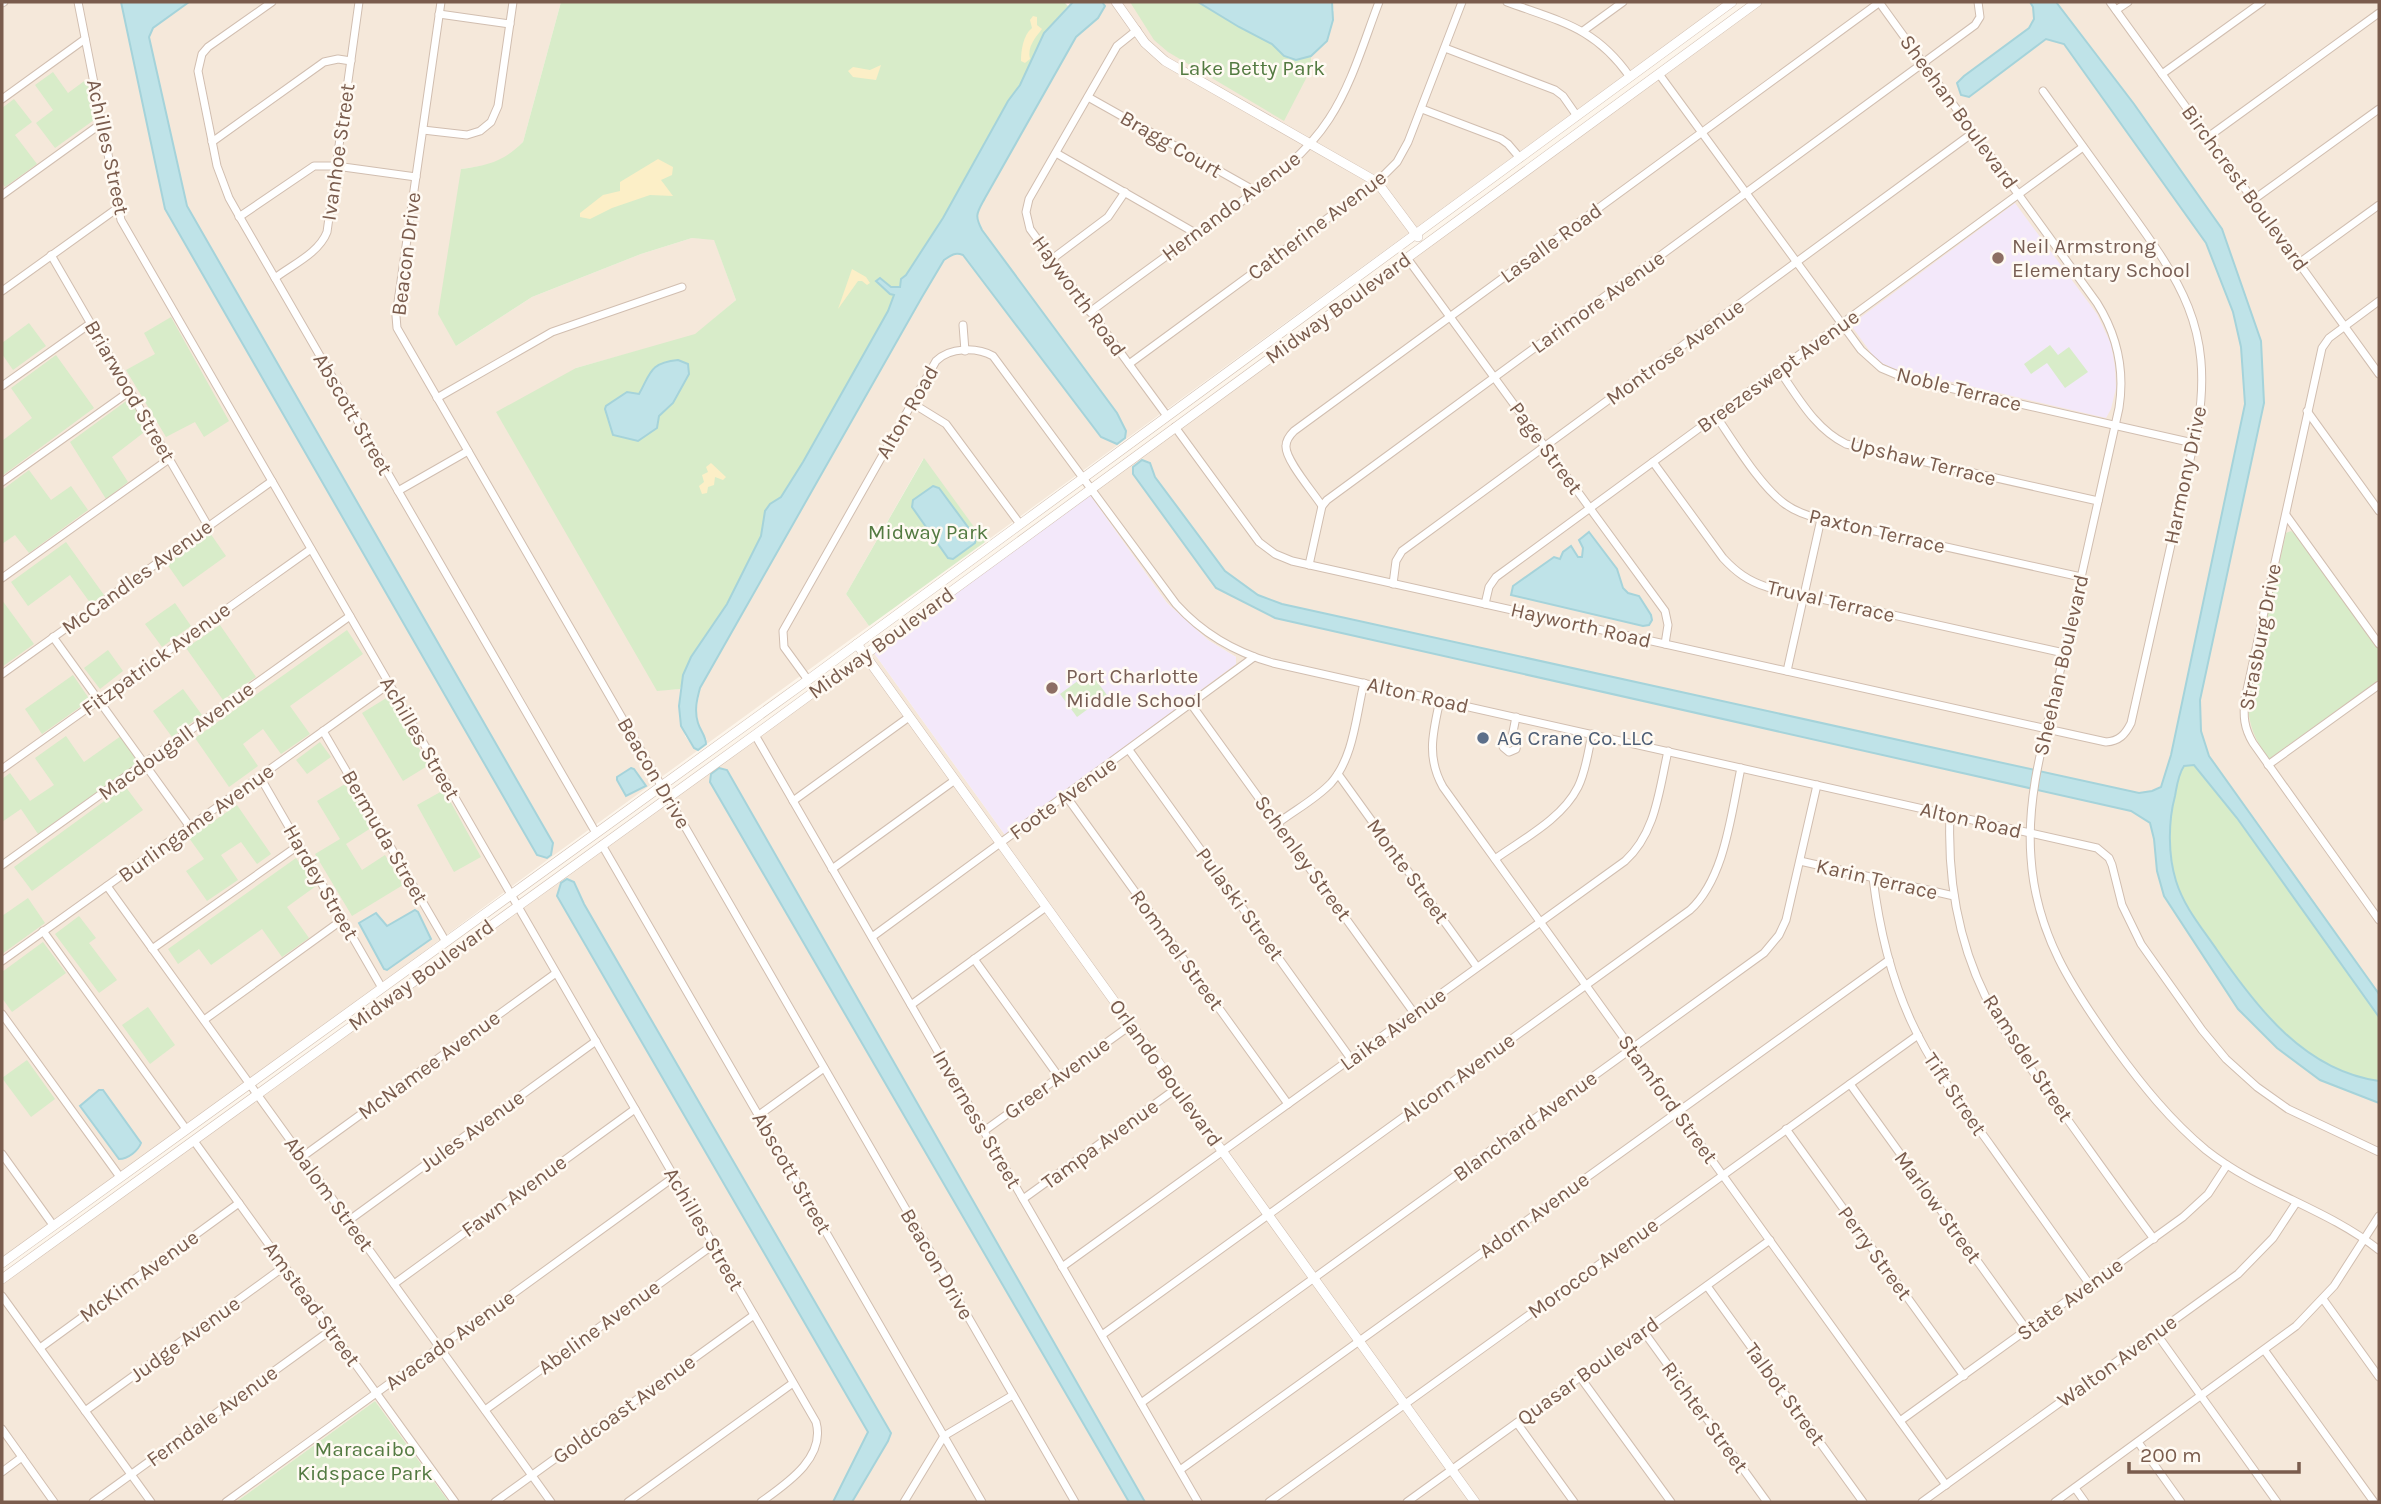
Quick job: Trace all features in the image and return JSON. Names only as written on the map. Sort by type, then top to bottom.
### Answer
[{"type":"street","name":"Achilles Street","points":[[78,2],[121,220],[816,1422],[819,1432],[813,1451],[795,1477],[761,1502]]},
{"type":"street","name":"Abscott Street","points":[[272,2],[202,54],[198,71],[222,183],[239,217],[596,833]]},
{"type":"street","name":"Ivanhoe Street","points":[[275,278],[324,240],[359,2]]},
{"type":"street","name":"Beacon Drive","points":[[441,2],[396,316],[397,328],[1075,1502]]},
{"type":"street","points":[[423,130],[467,135],[480,131],[491,122],[498,106],[513,2]]},
{"type":"street","points":[[1116,2],[1151,49],[1165,61],[1377,182],[1424,246]]},
{"type":"street","name":"Hernando Avenue","points":[[1090,312],[1255,191],[1311,144],[1330,118],[1344,92],[1379,2]]},
{"type":"street","name":"Catherine Avenue","points":[[1129,364],[1377,182],[1402,155],[1462,2]]},
{"type":"street","points":[[1507,2],[1583,31],[1611,52],[1630,77]]},
{"type":"street","points":[[1583,31],[1623,2]]},
{"type":"street","name":"Midway Boulevard","points":[[2,1263],[808,680],[1732,2]]},
{"type":"street","name":"Midway Boulevard","points":[[2,1279],[755,735],[1757,2]]},
{"type":"street","name":"Sheehan Boulevard","points":[[1880,2],[2096,303],[2110,328],[2118,352],[2121,376],[2115,425],[2034,791],[2030,833],[2033,878],[2042,918],[2055,955],[2074,991],[2154,1100],[2187,1133],[2227,1165],[2262,1186],[2333,1219],[2379,1250]]},
{"type":"street","name":"Lasalle Road","points":[[1322,506],[1288,457],[1286,446],[1289,436],[1880,2]]},
{"type":"street","name":"Larimore Avenue","points":[[1322,506],[1975,25],[1980,17],[1978,2]]},
{"type":"street","name":"Birchcrest Boulevard","points":[[2110,2],[2379,374]]},
{"type":"street","points":[[2116,10],[2128,2]]},
{"type":"street","points":[[2162,74],[2262,2]]},
{"type":"street","points":[[2208,137],[2379,13]]},
{"type":"street","points":[[439,14],[510,24]]},
{"type":"street","name":"Hayworth Road","points":[[1137,30],[1117,46],[1029,199],[1026,212],[1030,229],[1167,416]]},
{"type":"street","points":[[2,99],[85,39]]},
{"type":"street","points":[[1445,48],[1555,90],[1563,96],[1577,116]]},
{"type":"street","points":[[212,142],[324,62],[338,59],[351,61]]},
{"type":"street","name":"Noble Terrace","points":[[1658,74],[1868,358],[1888,372],[2193,443]]},
{"type":"street","name":"Harmony Drive","points":[[2043,91],[2166,262],[2189,306],[2198,340],[2202,374],[2200,409],[2131,723],[2127,732],[2114,741],[2106,742],[2047,729]]},
{"type":"street","name":"Bragg Court","points":[[1088,97],[1255,191]]},
{"type":"street","points":[[1422,109],[1501,139],[1520,158]]},
{"type":"street","points":[[2253,200],[2379,109]]},
{"type":"street","points":[[2,195],[102,123]]},
{"type":"street","name":"Montrose Avenue","points":[[1393,583],[1396,561],[1402,551],[1974,132]]},
{"type":"street","name":"Breezeswept Avenue","points":[[1485,604],[1489,587],[1496,577],[2083,147]]},
{"type":"street","points":[[1056,153],[1197,234]]},
{"type":"street","points":[[239,217],[314,166],[336,166],[416,177]]},
{"type":"street","points":[[1052,259],[1108,217],[1125,192]]},
{"type":"street","points":[[2299,263],[2379,205]]},
{"type":"street","points":[[2,291],[119,207]]},
{"type":"street","name":"Briarwood Street","points":[[51,255],[208,526]]},
{"type":"street","name":"Page Street","points":[[1407,258],[1665,611],[1668,625],[1665,644]]},
{"type":"street","points":[[437,398],[552,331],[682,287]]},
{"type":"street","name":"Strasburg Drive","points":[[2379,302],[2329,338],[2322,348],[2243,714],[2248,735],[2379,920]]},
{"type":"street","points":[[2,386],[90,323]]},
{"type":"street","points":[[963,325],[965,351]]},
{"type":"street","name":"Alton Road","points":[[808,680],[784,647],[781,639],[783,632],[936,361],[943,354],[983,350],[993,356],[1184,612],[1217,640],[1254,657],[2097,848],[2109,858],[2122,905],[2141,944],[2226,1059],[2258,1087],[2288,1108],[2379,1152]]},
{"type":"street","name":"Upshaw Terrace","points":[[1779,370],[1819,424],[1846,444],[2098,501]]},
{"type":"street","points":[[2,482],[130,391]]},
{"type":"street","points":[[912,403],[946,424],[1020,524]]},
{"type":"street","points":[[2307,411],[2379,511]]},
{"type":"street","name":"Paxton Terrace","points":[[1716,416],[1776,497],[1796,511],[1821,519],[2081,577]]},
{"type":"street","name":"Hayworth Road","points":[[1175,427],[1259,541],[1275,554],[1309,565],[2047,729]]},
{"type":"street","points":[[398,491],[468,451]]},
{"type":"street","points":[[2,578],[169,459]]},
{"type":"street","name":"Truval Terrace","points":[[1653,462],[1733,569],[1759,584],[2064,653]]},
{"type":"street","name":"McCandles Avenue","points":[[2,674],[272,481]]},
{"type":"street","points":[[1309,565],[1322,506]]},
{"type":"street","points":[[2286,515],[2379,645]]},
{"type":"street","points":[[1787,671],[1821,519]]},
{"type":"street","name":"Fitzpatrick Avenue","points":[[2,769],[311,549]]},
{"type":"street","name":"Macdougall Avenue","points":[[2,865],[350,616]]},
{"type":"street","points":[[53,637],[190,827]]},
{"type":"street","name":"Orlando Boulevard","points":[[857,644],[1475,1502]]},
{"type":"street","name":"Foote Avenue","points":[[872,937],[1254,657]]},
{"type":"street","points":[[1278,823],[1323,790],[1338,774],[1348,751],[1364,683]]},
{"type":"street","name":"Burlingame Avenue","points":[[2,961],[389,684]]},
{"type":"street","points":[[2268,765],[2379,685]]},
{"type":"street","name":"Stamford Street","points":[[1440,700],[1431,748],[1435,770],[1444,787],[1946,1485]]},
{"type":"street","name":"Schenley Street","points":[[1191,704],[1414,1013]]},
{"type":"street","points":[[793,801],[909,717]]},
{"type":"street","points":[[1512,737],[1516,717]]},
{"type":"street","name":"Bermuda Street","points":[[324,731],[446,942]]},
{"type":"street","points":[[1495,859],[1570,801],[1582,778],[1592,734]]},
{"type":"street","name":"Inverness Street","points":[[755,735],[1198,1502]]},
{"type":"street","name":"Pulaski Street","points":[[1129,750],[1351,1059]]},
{"type":"street","name":"Laika Avenue","points":[[1062,1267],[1625,861],[1640,846],[1652,821],[1668,751]]},
{"type":"street","name":"Alcorn Avenue","points":[[1102,1335],[1690,910],[1706,894],[1718,869],[1741,768]]},
{"type":"street","name":"Monte Street","points":[[1338,774],[1478,967]]},
{"type":"street","name":"Hardey Street","points":[[260,777],[382,988]]},
{"type":"street","points":[[832,869],[955,780]]},
{"type":"street","name":"Blanchard Avenue","points":[[1141,1403],[1770,947],[1786,920],[1817,785]]},
{"type":"street","name":"Rommel Street","points":[[1066,796],[1288,1104]]},
{"type":"street","name":"Ramsdel Street","points":[[1950,815],[1949,854],[1954,897],[1970,959],[2000,1023],[2154,1239]]},
{"type":"street","points":[[152,949],[299,845]]},
{"type":"street","name":"Abscott Street","points":[[602,845],[982,1502]]},
{"type":"street","name":"Karin Terrace","points":[[1800,861],[1954,897]]},
{"type":"street","name":"Tift Street","points":[[1873,878],[1878,916],[1889,960],[1901,997],[1918,1035],[1949,1089],[2090,1285]]},
{"type":"street","name":"Abalom Street","points":[[107,886],[551,1502]]},
{"type":"street","points":[[911,1005],[1046,907]]},
{"type":"street","points":[[204,1020],[342,920]]},
{"type":"street","points":[[43,931],[186,1129]]},
{"type":"street","points":[[974,959],[1059,1077]]},
{"type":"street","name":"Adorn Avenue","points":[[1180,1470],[1889,960]]},
{"type":"street","name":"McNamee Avenue","points":[[302,1157],[556,973]]},
{"type":"street","points":[[2,1014],[120,1177]]},
{"type":"street","name":"Greer Avenue","points":[[984,1131],[1131,1025]]},
{"type":"street","name":"Morocco Avenue","points":[[1269,1502],[1918,1035]]},
{"type":"street","name":"Jules Avenue","points":[[348,1221],[596,1041]]},
{"type":"street","points":[[759,1115],[824,1068]]},
{"type":"street","name":"Marlow Street","points":[[1850,1084],[2027,1330]]},
{"type":"street","name":"Tampa Avenue","points":[[1023,1199],[1177,1088]]},
{"type":"street","name":"Fawn Avenue","points":[[394,1284],[635,1109]]},
{"type":"street","name":"Perry Street","points":[[1786,1129],[1964,1376]]},
{"type":"street","name":"Amstead Street","points":[[194,1141],[455,1502]]},
{"type":"street","points":[[2,1154],[53,1225]]},
{"type":"street","name":"State Avenue","points":[[1900,1421],[2154,1239],[2198,1204],[2215,1185],[2227,1165]]},
{"type":"street","name":"Avacado Avenue","points":[[226,1502],[674,1177]]},
{"type":"street","name":"McKim Avenue","points":[[40,1348],[239,1203]]},
{"type":"street","name":"Walton Avenue","points":[[1922,1502],[2247,1265],[2273,1238],[2296,1203]]},
{"type":"street","points":[[2055,1502],[2296,1326],[2344,1273],[2379,1216]]},
{"type":"street","name":"Quasar Boulevard","points":[[1407,1502],[1770,1240]]},
{"type":"street","name":"Abeline Avenue","points":[[485,1410],[713,1245]]},
{"type":"street","name":"Judge Avenue","points":[[85,1412],[285,1266]]},
{"type":"street","name":"Talbot Street","points":[[1707,1286],[1863,1502]]},
{"type":"street","points":[[2,1296],[151,1502]]},
{"type":"street","points":[[2323,1299],[2379,1377]]},
{"type":"street","name":"Goldcoast Avenue","points":[[495,1502],[754,1315]]},
{"type":"street","name":"Ferndale Avenue","points":[[93,1502],[331,1330]]},
{"type":"street","name":"Richter Street","points":[[1644,1332],[1766,1502]]},
{"type":"street","points":[[2156,1333],[2277,1502]]},
{"type":"street","points":[[2265,1351],[2374,1502]]},
{"type":"street","points":[[1580,1377],[1671,1502]]},
{"type":"street","points":[[628,1502],[793,1383]]},
{"type":"street","points":[[904,1502],[944,1436],[1013,1395]]},
{"type":"street","points":[[1517,1423],[1574,1502]]},
{"type":"street","points":[[2,1429],[54,1502]]},
{"type":"street","points":[[2138,1442],[2181,1502]]},
{"type":"street","points":[[2,1472],[22,1457]]},
{"type":"street","points":[[2075,1488],[2085,1502]]},
{"type":"shaded area","points":[[2,2],[121,2],[165,209],[553,843],[187,206],[149,37],[153,28],[189,2],[561,2],[523,142],[511,155],[489,165],[461,169],[456,346],[532,297],[641,254],[692,238],[714,239],[736,300],[695,335],[576,368],[657,690],[680,689],[679,706],[685,736],[694,748],[707,740],[696,714],[700,688],[922,297],[949,256],[963,255],[1123,424],[982,230],[976,215],[1076,37],[1098,18],[1105,6],[1102,2],[1198,2],[1277,48],[1334,11],[1332,2],[1725,2],[985,542],[923,459],[846,594],[869,626],[2,1261]]},
{"type":"shaded area","points":[[1763,2],[2030,2],[2034,20],[2029,28],[1957,83],[1969,97],[2046,39],[2064,44],[2206,243],[2233,312],[2241,347],[2245,403],[2171,755],[2161,786],[2139,793],[1282,604],[1258,595],[1225,571],[1155,477],[1150,463],[1142,460],[1216,588],[1275,618],[2131,811],[2150,823],[2157,871],[2320,1080],[2379,1104],[2379,1502],[1145,1502],[727,770],[711,774],[710,782],[1129,1502],[852,1502],[888,1441],[584,904],[575,882],[561,883],[557,896],[868,1432],[833,1502],[449,1502],[375,1401],[236,1502],[2,1502],[2,1283],[874,653],[1005,835],[1236,657],[1208,640],[1167,603],[1090,495]]},
{"type":"shaded area","points":[[2056,2],[2379,2],[2379,649],[2295,534],[2269,759],[2379,680],[2379,994],[2209,756],[2201,731],[2200,700],[2261,341],[2141,114]]},
{"type":"shaded area","name":"Neil Armstrong Elementary School","points":[[2015,203],[2097,314],[2111,344],[2116,388],[2106,418],[1892,368],[1876,360],[1853,328],[1853,323]]},
{"type":"shaded area","name":"Port Charlotte Middle School","points":[[1090,495],[1167,603],[1208,640],[1236,657],[1236,664],[1005,835],[874,653]]},
{"type":"green space","points":[[561,2],[1064,2],[1068,6],[1044,33],[1020,85],[1008,101],[943,218],[901,279],[899,288],[891,287],[880,278],[876,281],[894,295],[888,311],[803,462],[781,497],[765,511],[761,536],[727,604],[691,657],[680,689],[657,691],[496,412],[576,368],[695,334],[736,300],[714,240],[692,238],[641,254],[532,297],[456,346],[438,314],[461,169],[495,162],[523,142]]},
{"type":"green space","name":"Lake Betty Park","points":[[1130,2],[1198,2],[1272,44],[1289,59],[1311,56],[1311,69],[1284,121],[1168,52],[1154,40]]},
{"type":"green space","points":[[53,72],[68,93],[87,79],[94,120],[55,148],[36,123],[53,110],[35,85]]},
{"type":"green space","points":[[14,99],[32,122],[15,135],[37,164],[5,187],[2,183],[2,108]]},
{"type":"green space","points":[[171,317],[229,421],[204,437],[195,422],[166,437],[126,370],[155,354],[144,333]]},
{"type":"green space","points":[[29,323],[46,346],[13,370],[2,354],[2,343]]},
{"type":"green space","points":[[2050,345],[2058,355],[2069,347],[2088,372],[2065,388],[2047,363],[2031,374],[2024,364]]},
{"type":"green space","points":[[56,355],[94,408],[2,476],[2,441],[32,418],[11,388]]},
{"type":"green space","points":[[129,399],[147,430],[112,457],[128,482],[106,499],[70,442]]},
{"type":"green space","name":"Midway Park","points":[[924,458],[985,542],[869,626],[846,594]]},
{"type":"green space","points":[[29,470],[51,500],[71,486],[88,510],[29,553],[15,535],[2,544],[2,490]]},
{"type":"green space","points":[[2291,531],[2379,649],[2379,680],[2269,759],[2253,732],[2248,701],[2286,533]]},
{"type":"green space","points":[[210,533],[226,556],[183,587],[167,564]]},
{"type":"green space","points":[[66,542],[104,595],[91,604],[70,575],[28,606],[11,582]]},
{"type":"green space","points":[[2,600],[34,644],[2,667]]},
{"type":"green space","points":[[175,603],[191,626],[162,647],[145,624]]},
{"type":"green space","points":[[220,625],[256,677],[223,700],[186,648]]},
{"type":"green space","points":[[347,630],[363,654],[290,706],[310,734],[281,754],[263,729],[243,744],[258,766],[229,787],[195,738]]},
{"type":"green space","points":[[108,650],[123,671],[100,689],[84,668]]},
{"type":"green space","points":[[1090,672],[1107,695],[1077,717],[1060,694]]},
{"type":"green space","points":[[73,675],[90,700],[42,734],[25,709]]},
{"type":"green space","points":[[183,689],[202,715],[172,737],[153,711]]},
{"type":"green space","points":[[388,697],[429,765],[403,781],[362,713]]},
{"type":"green space","points":[[66,736],[84,762],[121,736],[139,762],[38,834],[21,809],[2,822],[2,779],[10,773],[30,801],[54,785],[35,758]]},
{"type":"green space","points":[[320,742],[331,757],[307,774],[296,760]]},
{"type":"green space","points":[[2194,765],[2237,818],[2379,1017],[2379,1081],[2352,1075],[2328,1064],[2285,1034],[2249,994],[2189,909],[2176,881],[2170,827],[2180,773],[2184,766]]},
{"type":"green space","points":[[345,784],[371,828],[346,844],[362,870],[385,855],[403,885],[352,916],[315,854],[340,839],[317,801]]},
{"type":"green space","points":[[125,786],[143,810],[32,891],[14,867]]},
{"type":"green space","points":[[444,790],[481,857],[454,872],[417,805]]},
{"type":"green space","points":[[237,805],[271,854],[257,864],[241,842],[221,855],[238,880],[207,901],[186,871],[204,859],[189,838]]},
{"type":"green space","points":[[296,858],[316,886],[287,907],[309,938],[282,957],[262,929],[211,965],[199,949],[178,964],[168,949]]},
{"type":"green space","points":[[28,898],[45,923],[2,954],[2,916]]},
{"type":"green space","points":[[79,916],[96,938],[89,943],[117,980],[99,993],[55,934]]},
{"type":"green space","points":[[43,942],[66,973],[12,1012],[2,998],[2,972]]},
{"type":"green space","points":[[148,1007],[175,1045],[150,1064],[122,1025]]},
{"type":"green space","points":[[27,1060],[55,1099],[31,1117],[2,1078]]},
{"type":"green space","name":"Maracaibo Kidspace Park","points":[[375,1401],[449,1502],[236,1502]]},
{"type":"sand","points":[[1033,16],[1037,17],[1037,25],[1042,29],[1034,39],[1030,59],[1025,63],[1021,61],[1022,48],[1026,35],[1032,28],[1030,20]]},
{"type":"sand","points":[[881,65],[876,80],[853,77],[848,71],[853,67],[870,70]]},
{"type":"sand","points":[[658,159],[673,167],[672,175],[661,180],[673,196],[650,195],[590,219],[580,217],[580,213],[603,195],[620,191],[620,182]]},
{"type":"sand","points":[[852,269],[866,277],[870,283],[867,285],[858,281],[838,309]]},
{"type":"sand","points":[[711,463],[726,477],[723,480],[715,477],[714,485],[708,487],[707,493],[702,494],[699,486],[704,482],[702,475],[708,472],[706,467]]},
{"type":"water","points":[[121,2],[189,2],[153,28],[149,37],[187,206],[553,843],[551,855],[547,858],[537,855],[165,209]]},
{"type":"water","points":[[1073,2],[1102,2],[1105,6],[1098,18],[1076,37],[985,198],[977,217],[982,230],[1117,413],[1126,431],[1125,438],[1117,444],[1101,437],[963,255],[953,255],[944,260],[700,688],[696,714],[706,744],[698,750],[694,748],[681,726],[679,706],[683,675],[691,657],[727,604],[761,536],[765,511],[781,497],[803,462],[888,311],[894,295],[876,281],[880,278],[891,287],[900,287],[901,279],[943,218],[1008,101],[1020,85],[1044,33]]},
{"type":"water","points":[[1198,2],[1332,2],[1333,20],[1327,41],[1311,56],[1296,60],[1284,56],[1272,44]]},
{"type":"water","points":[[2030,2],[2056,2],[2134,104],[2222,229],[2261,341],[2264,403],[2200,700],[2201,731],[2209,756],[2379,994],[2379,1017],[2237,818],[2194,765],[2184,766],[2182,769],[2173,806],[2170,850],[2176,881],[2194,917],[2232,972],[2266,1014],[2285,1034],[2328,1064],[2352,1075],[2379,1081],[2379,1103],[2320,1080],[2277,1048],[2238,1009],[2164,896],[2157,871],[2150,823],[2131,811],[1275,618],[1216,588],[1133,474],[1133,467],[1142,460],[1150,463],[1155,477],[1225,571],[1258,595],[1282,604],[2139,793],[2161,787],[2171,755],[2245,404],[2241,347],[2233,312],[2206,243],[2064,44],[2046,39],[1969,97],[1961,95],[1957,83],[1964,76],[2029,28],[2034,19]]},
{"type":"water","points":[[678,360],[688,364],[689,374],[673,403],[659,416],[657,428],[638,441],[613,435],[606,406],[627,392],[639,394],[652,370],[668,361]]},
{"type":"water","points":[[933,486],[939,488],[976,538],[975,543],[953,559],[948,558],[912,507],[913,500]]},
{"type":"water","points":[[1589,532],[1617,569],[1623,588],[1628,593],[1639,596],[1651,615],[1649,625],[1643,626],[1511,595],[1513,586],[1554,557],[1560,559],[1563,552],[1571,546],[1578,557],[1582,557],[1583,548],[1579,540]]},
{"type":"water","points":[[631,768],[646,786],[626,796],[617,777]]},
{"type":"water","points":[[719,768],[727,770],[1145,1502],[1129,1502],[710,782],[711,774]]},
{"type":"water","points":[[567,879],[574,882],[584,904],[891,1433],[852,1502],[833,1502],[868,1432],[557,896],[561,883]]},
{"type":"water","points":[[415,910],[431,939],[387,970],[384,969],[359,923],[376,913],[387,926]]},
{"type":"water","points":[[99,1090],[103,1090],[141,1143],[135,1152],[126,1158],[119,1159],[80,1106]]},
{"type":"place","name":"Neil Armstrong Elementary School","points":[[1998,258]]},
{"type":"place","name":"Port Charlotte Middle School","points":[[1052,688]]},
{"type":"place","name":"AG Crane Co. LLC","points":[[1483,738]]}]
